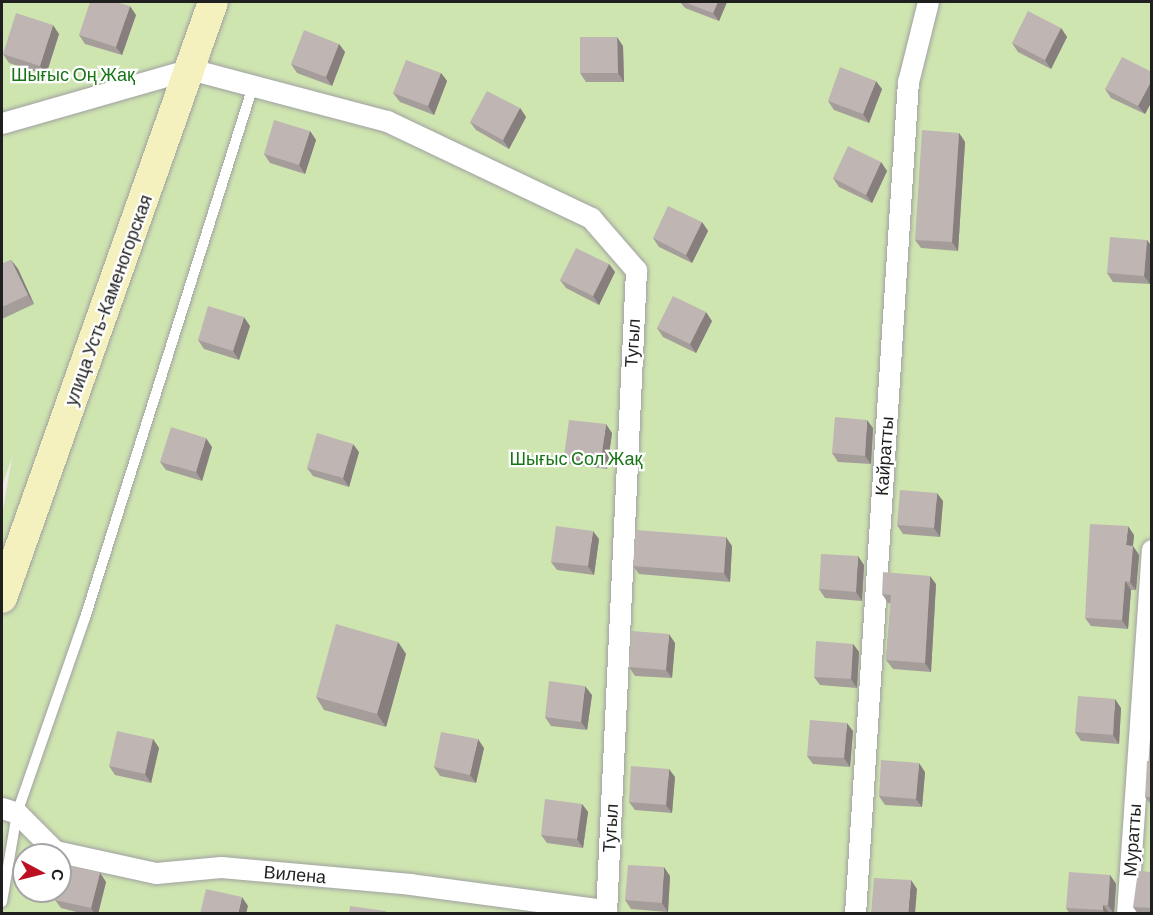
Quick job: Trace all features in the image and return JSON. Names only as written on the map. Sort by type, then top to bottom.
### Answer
[{"type":"street","name":"улица Усть-Каменогорская","points":[[2,598],[213,2]]},
{"type":"street","name":"Кайратты","points":[[855,914],[908,82],[928,2]]},
{"type":"street","name":"Тугыл","points":[[190,69],[387,122],[591,218],[636,270],[606,912]]},
{"type":"street","points":[[2,123],[190,69]]},
{"type":"street","name":"Муратты","points":[[1128,914],[1152,550]]},
{"type":"street","name":"Вилена","points":[[9,811],[55,851],[156,873],[221,867],[410,884],[606,912]]},
{"type":"lane","points":[[2,902],[9,811],[85,618],[253,86]]},
{"type":"green space","name":"Шығыс Сол Жақ","points":[[2,2],[1151,2],[1151,913],[2,913],[2,516],[12,457],[2,486]]},
{"type":"building","points":[[90,2],[116,2],[130,6],[116,47],[79,35]]},
{"type":"building","points":[[684,2],[718,2],[713,13]]},
{"type":"building","points":[[1028,11],[1061,28],[1045,60],[1012,43]]},
{"type":"building","points":[[16,13],[53,25],[40,66],[3,54]]},
{"type":"building","points":[[304,30],[339,44],[326,77],[291,64]]},
{"type":"building","points":[[580,37],[617,37],[618,73],[580,73]]},
{"type":"building","points":[[1122,57],[1152,72],[1152,80],[1138,106],[1105,89]]},
{"type":"building","points":[[406,60],[441,73],[428,106],[393,93]]},
{"type":"building","points":[[840,67],[876,81],[863,114],[828,101]]},
{"type":"building","points":[[487,91],[520,108],[503,140],[470,122]]},
{"type":"building","points":[[274,120],[310,131],[299,165],[264,154]]},
{"type":"building","points":[[922,130],[959,133],[952,242],[915,240]]},
{"type":"building","points":[[848,146],[881,162],[866,195],[833,178]]},
{"type":"building","points":[[668,206],[702,222],[686,255],[653,238]]},
{"type":"building","points":[[1110,237],[1147,240],[1144,276],[1107,273]]},
{"type":"building","points":[[576,248],[609,264],[593,296],[560,280]]},
{"type":"building","points":[[11,260],[28,295],[2,307],[2,264]]},
{"type":"building","points":[[673,296],[706,312],[690,344],[657,328]]},
{"type":"building","points":[[208,306],[244,317],[233,351],[198,340]]},
{"type":"building","points":[[835,417],[867,420],[865,456],[832,453]]},
{"type":"building","points":[[569,420],[606,424],[601,460],[564,456]]},
{"type":"building","points":[[171,427],[206,438],[196,472],[160,462]]},
{"type":"building","points":[[317,433],[353,444],[343,478],[307,468]]},
{"type":"building","points":[[900,490],[937,493],[934,528],[897,525]]},
{"type":"building","points":[[1090,524],[1128,526],[1126,545],[1133,546],[1130,582],[1125,581],[1122,620],[1085,618]]},
{"type":"building","points":[[556,526],[593,531],[588,566],[551,562]]},
{"type":"building","points":[[636,530],[726,537],[724,573],[633,566]]},
{"type":"building","points":[[821,554],[858,556],[856,592],[819,589]]},
{"type":"building","points":[[883,572],[930,576],[925,663],[886,660],[891,595],[882,594]]},
{"type":"building","points":[[336,624],[398,642],[377,714],[316,697]]},
{"type":"building","points":[[632,631],[669,634],[666,670],[629,667]]},
{"type":"building","points":[[816,641],[853,644],[851,679],[814,677]]},
{"type":"building","points":[[549,681],[585,686],[581,722],[545,717]]},
{"type":"building","points":[[1078,696],[1115,699],[1113,735],[1075,732]]},
{"type":"building","points":[[810,720],[847,723],[844,758],[807,756]]},
{"type":"building","points":[[117,731],[153,739],[145,774],[109,766]]},
{"type":"building","points":[[441,732],[478,739],[470,775],[434,767]]},
{"type":"building","points":[[881,760],[919,763],[916,799],[879,796]]},
{"type":"building","points":[[1147,761],[1152,761],[1152,797],[1145,797]]},
{"type":"building","points":[[631,766],[669,769],[666,805],[629,802]]},
{"type":"building","points":[[545,799],[582,804],[577,839],[541,835]]},
{"type":"building","points":[[628,865],[664,867],[662,903],[625,900]]},
{"type":"building","points":[[72,867],[100,873],[91,908],[68,903],[72,903]]},
{"type":"building","points":[[1138,871],[1152,872],[1152,908],[1133,907]]},
{"type":"building","points":[[1069,872],[1110,875],[1108,905],[1103,905],[1103,910],[1066,908]]},
{"type":"building","points":[[874,878],[911,880],[908,914],[871,914]]},
{"type":"building","points":[[206,889],[242,897],[238,914],[200,914]]},
{"type":"building","points":[[350,906],[386,911],[386,914],[349,914]]},
{"type":"park label","name":"Шығыс Оң Жақ","points":[[73,74]]}]
